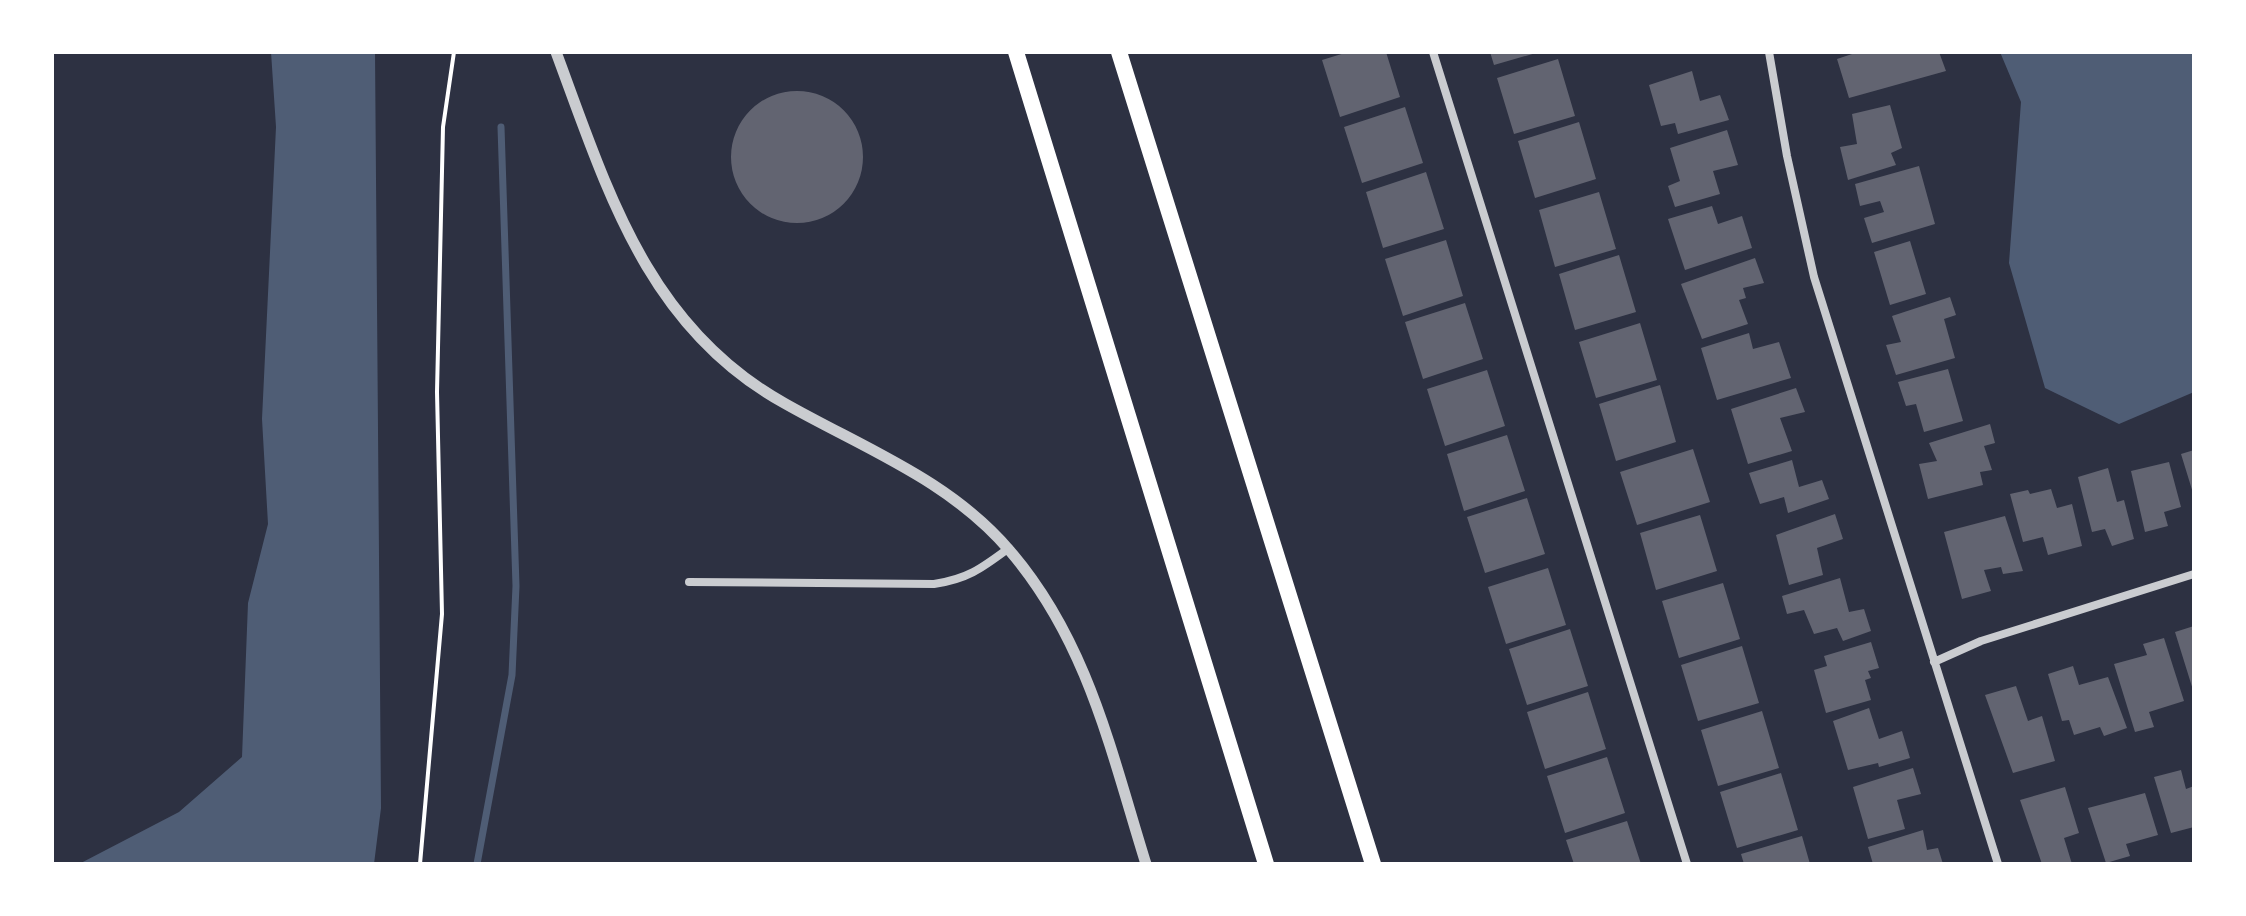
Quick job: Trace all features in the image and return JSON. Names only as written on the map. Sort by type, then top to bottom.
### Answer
[{"type":"highway","points":[[1016,52],[1266,864]]},
{"type":"highway","points":[[1119,52],[1373,864]]},
{"type":"street","points":[[556,52],[624,227],[645,268],[702,339],[739,372],[781,402],[937,486],[974,514],[1009,548],[1037,584],[1081,661],[1146,864]]},
{"type":"street","points":[[1433,52],[1687,864]]},
{"type":"street","points":[[1769,52],[1789,171],[1814,277],[1998,864]]},
{"type":"street","points":[[689,582],[934,584],[957,581],[974,574],[1009,548]]},
{"type":"street","points":[[1934,662],[1981,641],[2194,574]]},
{"type":"path","points":[[420,864],[442,614],[437,392],[443,127],[454,52]]},
{"type":"water","points":[[271,52],[375,52],[381,808],[374,864],[79,864],[179,812],[242,757],[248,603],[268,524],[262,419],[276,127]]},
{"type":"water","points":[[2000,52],[2194,52],[2194,392],[2119,424],[2045,388],[2009,263],[2021,102]]},
{"type":"building","points":[[1348,52],[1386,52],[1400,97],[1340,117],[1322,60]]},
{"type":"building","points":[[1490,52],[1536,52],[1536,53],[1494,65]]},
{"type":"building","points":[[1858,52],[1939,52],[1946,71],[1849,98],[1837,59]]},
{"type":"building","points":[[1558,59],[1575,116],[1514,134],[1497,78]]},
{"type":"building","points":[[1692,71],[1700,101],[1720,95],[1729,120],[1678,134],[1675,123],[1661,126],[1649,85]]},
{"type":"building","points":[[797,91],[822,96],[844,110],[858,132],[863,157],[858,182],[844,204],[822,218],[797,223],[772,218],[750,204],[736,182],[731,157],[736,132],[750,110],[772,96]]},
{"type":"building","points":[[1890,105],[1902,148],[1891,153],[1896,165],[1848,180],[1840,147],[1857,144],[1852,114]]},
{"type":"building","points":[[1405,107],[1423,163],[1362,183],[1344,127]]},
{"type":"building","points":[[1579,122],[1596,179],[1535,198],[1518,141]]},
{"type":"building","points":[[1727,130],[1738,165],[1713,171],[1720,194],[1675,207],[1668,186],[1680,181],[1670,148]]},
{"type":"building","points":[[1919,166],[1935,224],[1872,243],[1864,218],[1884,212],[1880,201],[1860,206],[1855,184]]},
{"type":"building","points":[[1426,172],[1444,229],[1383,248],[1366,192]]},
{"type":"building","points":[[1599,192],[1616,249],[1555,267],[1539,210]]},
{"type":"building","points":[[1712,206],[1718,224],[1742,216],[1752,248],[1685,270],[1668,219]]},
{"type":"building","points":[[1446,240],[1463,296],[1403,316],[1385,259]]},
{"type":"building","points":[[1910,241],[1926,294],[1890,305],[1874,252]]},
{"type":"building","points":[[1619,255],[1636,312],[1575,330],[1559,274]]},
{"type":"building","points":[[1755,258],[1764,283],[1743,288],[1746,298],[1739,300],[1748,324],[1702,339],[1681,284]]},
{"type":"building","points":[[1950,297],[1956,315],[1944,319],[1955,358],[1896,375],[1886,345],[1901,342],[1892,316]]},
{"type":"building","points":[[1465,303],[1483,359],[1423,379],[1405,322]]},
{"type":"building","points":[[1640,323],[1657,380],[1596,398],[1579,342]]},
{"type":"building","points":[[1749,333],[1753,349],[1779,342],[1791,378],[1717,400],[1701,348]]},
{"type":"building","points":[[1948,369],[1963,421],[1924,432],[1916,404],[1906,406],[1898,382]]},
{"type":"building","points":[[1487,370],[1505,426],[1445,446],[1427,389]]},
{"type":"building","points":[[1660,385],[1676,442],[1616,461],[1599,404]]},
{"type":"building","points":[[1796,388],[1805,412],[1780,418],[1792,451],[1748,464],[1731,409]]},
{"type":"building","points":[[1990,424],[1995,443],[1984,446],[1992,470],[1980,472],[1983,485],[1928,499],[1919,464],[1937,461],[1929,443]]},
{"type":"building","points":[[1507,435],[1525,491],[1464,511],[1447,454]]},
{"type":"building","points":[[1693,449],[1710,502],[1637,525],[1620,472]]},
{"type":"building","points":[[2194,450],[2194,493],[2193,493],[2181,454]]},
{"type":"building","points":[[1792,460],[1799,487],[1822,480],[1829,499],[1788,513],[1784,497],[1760,504],[1749,473]]},
{"type":"building","points":[[2169,462],[2181,507],[2164,512],[2168,526],[2145,532],[2131,471]]},
{"type":"building","points":[[2108,468],[2117,502],[2124,500],[2134,539],[2112,546],[2105,529],[2092,532],[2078,477]]},
{"type":"building","points":[[2051,489],[2057,508],[2072,504],[2082,546],[2048,555],[2043,537],[2023,542],[2010,494],[2028,490],[2030,494]]},
{"type":"building","points":[[1527,498],[1545,554],[1485,573],[1467,517]]},
{"type":"building","points":[[1835,514],[1843,539],[1817,548],[1823,575],[1789,585],[1776,535]]},
{"type":"building","points":[[1700,515],[1717,571],[1656,590],[1640,533]]},
{"type":"building","points":[[2005,516],[2023,571],[2003,574],[2001,567],[1984,570],[1991,591],[1962,599],[1944,532]]},
{"type":"building","points":[[1548,568],[1566,625],[1506,644],[1488,587]]},
{"type":"building","points":[[1840,578],[1849,612],[1864,609],[1871,631],[1843,641],[1837,628],[1814,634],[1804,610],[1787,614],[1782,596]]},
{"type":"building","points":[[1723,583],[1740,639],[1679,658],[1662,601]]},
{"type":"building","points":[[2194,626],[2194,690],[2193,690],[2175,632]]},
{"type":"building","points":[[1570,629],[1588,686],[1527,705],[1509,649]]},
{"type":"building","points":[[2164,638],[2184,701],[2149,712],[2154,727],[2135,732],[2114,664],[2147,655],[2143,644]]},
{"type":"building","points":[[1871,642],[1879,668],[1868,671],[1871,678],[1865,680],[1871,700],[1826,713],[1814,670],[1827,666],[1824,656]]},
{"type":"building","points":[[1742,646],[1759,703],[1698,721],[1681,665]]},
{"type":"building","points":[[2073,666],[2079,685],[2108,677],[2127,728],[2104,736],[2100,727],[2074,735],[2069,720],[2062,721],[2048,674]]},
{"type":"building","points":[[2016,686],[2028,721],[2042,716],[2055,761],[2013,773],[1985,695]]},
{"type":"building","points":[[1588,692],[1606,749],[1545,769],[1527,712]]},
{"type":"building","points":[[1869,708],[1879,739],[1902,731],[1910,758],[1879,767],[1878,763],[1848,770],[1833,721]]},
{"type":"building","points":[[1762,711],[1779,768],[1718,786],[1701,730]]},
{"type":"building","points":[[1607,757],[1625,813],[1565,833],[1547,776]]},
{"type":"building","points":[[1913,768],[1921,794],[1897,800],[1905,829],[1868,839],[1853,787]]},
{"type":"building","points":[[2181,770],[2186,789],[2194,786],[2194,827],[2171,833],[2154,777]]},
{"type":"building","points":[[1781,773],[1798,830],[1737,848],[1720,792]]},
{"type":"building","points":[[2065,787],[2079,833],[2064,838],[2072,864],[2042,864],[2020,800]]},
{"type":"building","points":[[2145,793],[2158,835],[2126,844],[2130,856],[2106,863],[2088,808]]},
{"type":"building","points":[[1627,821],[1641,864],[1574,864],[1566,840]]},
{"type":"building","points":[[1923,830],[1927,850],[1938,848],[1943,864],[1873,864],[1868,847]]},
{"type":"building","points":[[1802,836],[1810,864],[1744,864],[1741,854]]},
{"type":"waterway","points":[[477,864],[512,675],[516,586],[501,127]]}]
